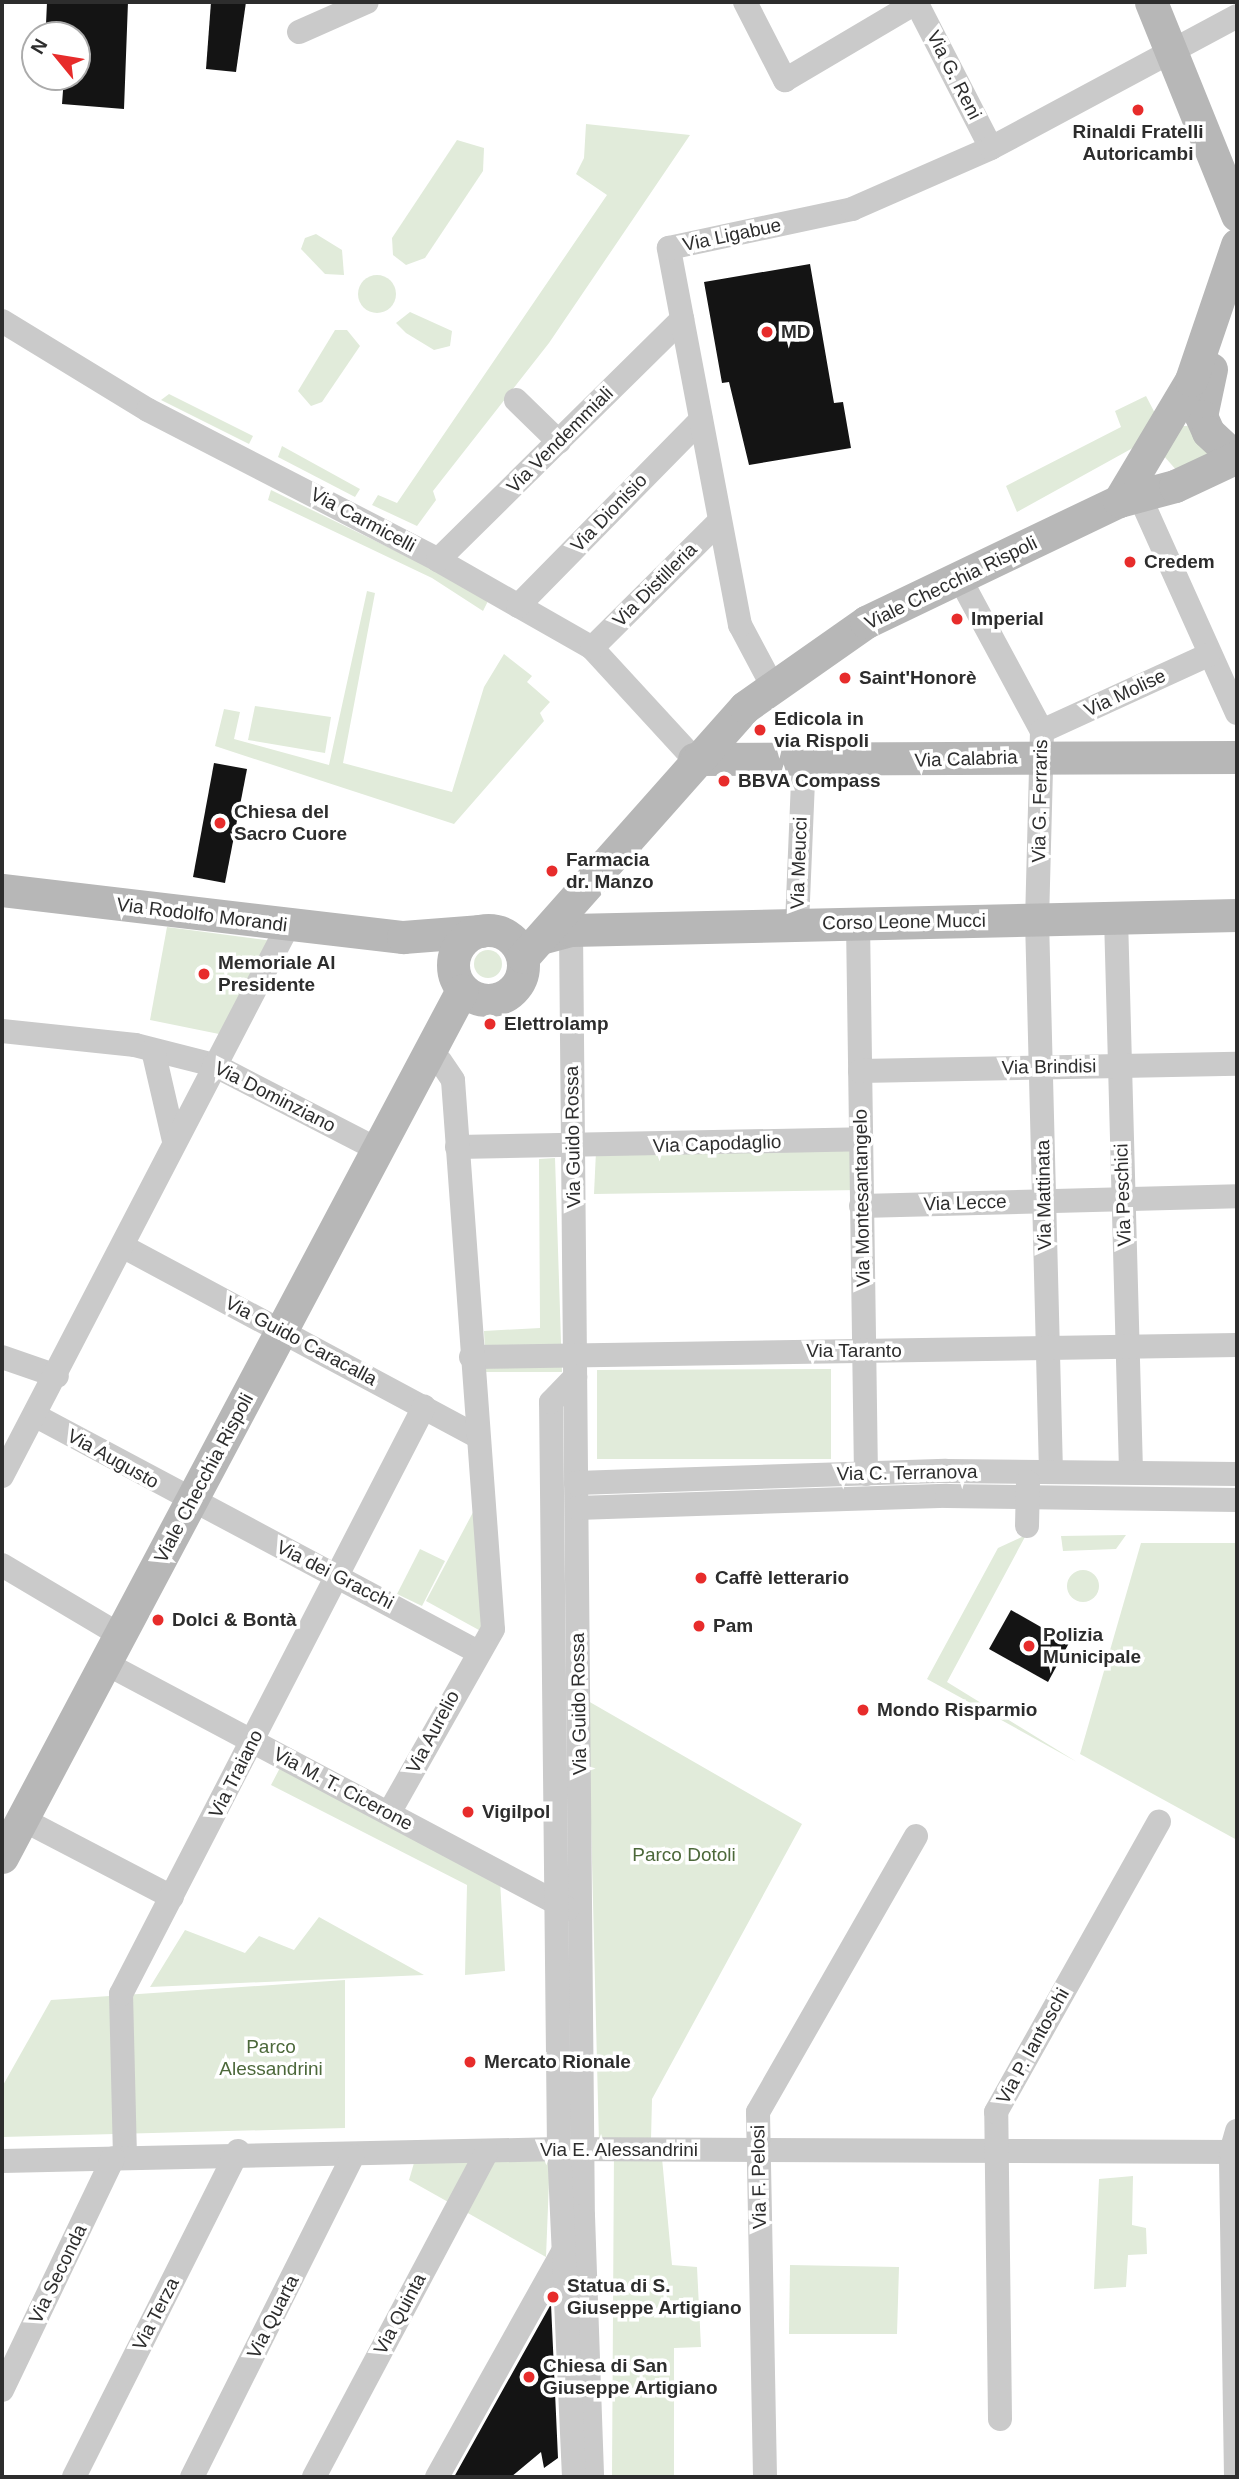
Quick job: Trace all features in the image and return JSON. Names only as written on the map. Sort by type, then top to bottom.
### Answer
[{"type":"main road","points":[[1151,2],[1237,215]]},
{"type":"main road","points":[[1129,498],[1214,326],[1237,246]]},
{"type":"main road","points":[[1237,290],[1202,396],[1208,432],[1213,459],[1198,475],[1184,479],[1166,471],[1157,455],[1160,437],[1183,421],[1208,432],[1237,458]]},
{"type":"main road","name":"Viale Checchia Rispoli","points":[[469,985],[520,981],[583,884],[694,759],[733,719],[866,622],[1129,498],[1198,475],[1237,458]]},
{"type":"main road","points":[[733,719],[767,760]]},
{"type":"main road","name":"Via Calabria","points":[[694,759],[804,760],[1043,743],[1237,757]]},
{"type":"main road","name":"Viale Checchia Rispoli","points":[[409,1101],[440,1061],[469,985],[461,942],[583,884]]},
{"type":"main road","name":"Via Rodolfo Morandi","points":[[2,890],[288,926],[403,937],[489,931]]},
{"type":"main road","name":"Corso Leone Mucci","points":[[546,942],[797,924],[1237,915]]},
{"type":"main road","points":[[489,931],[513,940],[546,942]]},
{"type":"main road","name":"Via Rodolfo Morandi","points":[[403,937],[469,985]]},
{"type":"main road","name":"Viale Checchia Rispoli","points":[[2,1857],[469,985]]},
{"type":"street","points":[[299,32],[367,2]]},
{"type":"street","points":[[745,2],[785,80],[917,2]]},
{"type":"street","name":"Via G. Reni","points":[[917,2],[991,148]]},
{"type":"street","name":"Via Ligabue","points":[[774,687],[740,625],[669,248],[852,209],[991,148],[1237,16]]},
{"type":"street","name":"Via Vendemmiali","points":[[438,560],[682,319]]},
{"type":"street","name":"Via Carmicelli","points":[[2,321],[148,410],[438,560],[592,648],[694,759]]},
{"type":"street","points":[[516,400],[559,442]]},
{"type":"street","name":"Via Dionisio","points":[[518,606],[701,420]]},
{"type":"street","points":[[1129,498],[1237,713]]},
{"type":"street","name":"Via Distilleria","points":[[592,648],[719,522]]},
{"type":"street","name":"Via G. Ferraris","points":[[959,578],[1043,743],[1037,919]]},
{"type":"street","name":"Via Molise","points":[[1043,743],[1208,655]]},
{"type":"street","name":"Via Meucci","points":[[797,924],[804,760]]},
{"type":"street","name":"Via Peschici","points":[[1116,917],[1131,1472]]},
{"type":"street","name":"Via Mattinata","points":[[1027,1526],[1028,1496],[1040,1471],[1048,1352],[1037,919]]},
{"type":"street","name":"Via Montesantangelo","points":[[858,923],[866,1474]]},
{"type":"street","points":[[2,1476],[57,1376],[124,1247],[174,1141],[288,926]]},
{"type":"street","name":"Via Guido Rossa","points":[[546,942],[572,1148],[581,1916],[571,2149],[583,2216],[592,2477]]},
{"type":"street","name":"Via Dominziano","points":[[2,1031],[153,1050],[214,1065],[379,1150]]},
{"type":"street","points":[[153,1050],[174,1141]]},
{"type":"street","name":"Via Aurelio","points":[[389,1813],[477,1651],[494,1629],[471,1357],[453,1080],[440,1061]]},
{"type":"street","name":"Via Brindisi","points":[[860,1071],[1237,1064]]},
{"type":"street","name":"Via Capodaglio","points":[[457,1147],[572,1148],[862,1139]]},
{"type":"street","name":"Via Lecce","points":[[862,1206],[1237,1196]]},
{"type":"street","name":"Via Guido Caracalla","points":[[124,1247],[477,1436]]},
{"type":"street","name":"Via Taranto","points":[[471,1357],[575,1366],[864,1350],[1048,1352],[1237,1345]]},
{"type":"street","points":[[2,1357],[57,1376]]},
{"type":"street","points":[[574,2477],[562,2253],[571,2149],[556,1902],[551,1402],[575,1366]]},
{"type":"street","name":"Via Traiano","points":[[119,2158],[121,1994],[424,1407]]},
{"type":"street","name":"Via Augusto","points":[[36,1416],[191,1503]]},
{"type":"street","name":"Via C. Terranova","points":[[576,1483],[1040,1471],[1237,1474]]},
{"type":"street","points":[[577,1508],[1028,1496],[1237,1500]]},
{"type":"street","name":"Via dei Gracchi","points":[[191,1503],[338,1574],[477,1651]]},
{"type":"street","name":"Via M. T. Cicerone","points":[[2,1565],[113,1649],[253,1741],[581,1916]]},
{"type":"street","points":[[22,1819],[172,1897]]},
{"type":"street","name":"Via P. Iantoschi","points":[[1000,2419],[994,2152],[996,2112],[1159,1822]]},
{"type":"street","name":"Via F. Pelosi","points":[[765,2477],[758,2112],[916,1836]]},
{"type":"street","points":[[1235,2145],[1236,2477]]},
{"type":"street","name":"Via E. Alessandrini","points":[[2,2161],[238,2151],[354,2156],[571,2149],[994,2152],[1235,2145]]},
{"type":"street","name":"Via Terza","points":[[74,2477],[238,2151]]},
{"type":"street","name":"Via Quinta","points":[[314,2477],[487,2152]]},
{"type":"street","name":"Via Quarta","points":[[192,2477],[354,2156]]},
{"type":"street","name":"Via Seconda","points":[[2,2389],[119,2158]]},
{"type":"street","points":[[437,2477],[583,2216]]},
{"type":"green space","points":[[586,124],[690,135],[549,343],[433,491],[436,500],[417,526],[372,505],[378,495],[397,503],[607,195],[576,174],[584,158]]},
{"type":"green space","points":[[457,140],[484,148],[483,171],[425,258],[406,265],[393,255],[392,238]]},
{"type":"green space","points":[[316,234],[342,250],[344,275],[325,274],[301,249],[305,238]]},
{"type":"green space","points":[[377,275],[390,281],[396,294],[390,307],[377,313],[364,307],[358,294],[364,281]]},
{"type":"green space","points":[[410,312],[452,331],[450,346],[434,350],[406,333],[396,323]]},
{"type":"green space","points":[[335,330],[347,330],[360,346],[322,402],[311,406],[298,391]]},
{"type":"green space","points":[[169,394],[253,436],[249,444],[161,400]]},
{"type":"green space","points":[[1146,396],[1158,419],[1140,444],[1017,512],[1006,486],[1121,427],[1115,411]]},
{"type":"green space","points":[[1181,426],[1188,426],[1209,453],[1178,472],[1163,455]]},
{"type":"green space","points":[[282,446],[360,489],[355,497],[278,457]]},
{"type":"green space","points":[[271,490],[433,569],[488,601],[483,611],[432,578],[268,500]]},
{"type":"green space","points":[[367,591],[375,593],[343,763],[452,792],[484,687],[504,654],[532,676],[527,682],[550,702],[540,713],[544,721],[454,824],[215,746],[224,709],[240,712],[234,739],[329,765]]},
{"type":"green space","points":[[255,706],[331,717],[325,753],[248,740]]},
{"type":"green space","points":[[167,927],[274,941],[224,1035],[150,1020]]},
{"type":"green space","points":[[488,950],[498,954],[502,964],[498,974],[488,978],[478,974],[474,964],[478,954]]},
{"type":"green space","points":[[859,1146],[860,1190],[594,1194],[596,1151]]},
{"type":"green space","points":[[555,1158],[562,1372],[486,1372],[484,1331],[540,1328],[539,1159]]},
{"type":"green space","points":[[831,1369],[831,1459],[597,1459],[597,1370]]},
{"type":"green space","points":[[479,1501],[488,1635],[426,1601]]},
{"type":"green space","points":[[1026,1535],[947,1682],[1077,1762],[927,1679],[998,1548]]},
{"type":"green space","points":[[1126,1535],[1116,1549],[1063,1551],[1061,1536]]},
{"type":"green space","points":[[1141,1543],[1237,1543],[1237,1840],[1080,1754]]},
{"type":"green space","points":[[420,1549],[445,1561],[422,1606],[397,1594]]},
{"type":"green space","points":[[1083,1570],[1094,1575],[1099,1586],[1094,1597],[1083,1602],[1072,1597],[1067,1586],[1072,1575]]},
{"type":"green space","name":"Parco Dotoli","points":[[588,1701],[802,1824],[652,2099],[651,2140],[599,2143]]},
{"type":"green space","points":[[282,1764],[500,1880],[505,1971],[465,1975],[467,1885],[271,1785]]},
{"type":"green space","points":[[319,1917],[424,1975],[150,1987],[185,1930],[245,1953],[259,1936],[294,1950]]},
{"type":"green space","name":"Parco Alessandrini","points":[[345,1980],[345,2128],[2,2137],[2,2087],[51,2000]]},
{"type":"green space","points":[[614,2149],[662,2158],[672,2265],[697,2267],[701,2347],[674,2348],[674,2477],[612,2477]]},
{"type":"green space","points":[[550,2156],[546,2257],[409,2180],[414,2163]]},
{"type":"green space","points":[[1133,2176],[1132,2225],[1146,2228],[1147,2254],[1128,2255],[1126,2287],[1094,2289],[1099,2179]]},
{"type":"green space","points":[[790,2265],[899,2267],[897,2334],[789,2334]]},
{"type":"building","points":[[47,2],[128,2],[124,109],[62,104],[63,91],[91,91],[91,21],[46,21]]},
{"type":"building","points":[[211,2],[246,2],[236,72],[206,69]]},
{"type":"building","name":"MD","points":[[810,264],[834,403],[843,402],[851,448],[749,465],[729,382],[722,383],[704,282]]},
{"type":"building","name":"Chiesa del Sacro Cuore","points":[[214,763],[247,769],[225,883],[193,877]]},
{"type":"building","name":"Polizia Municipale","points":[[1011,1610],[1069,1643],[1048,1682],[989,1649]]},
{"type":"building","name":"Chiesa di San Giuseppe Artigiano","points":[[551,2304],[558,2458],[544,2468],[541,2452],[511,2477],[454,2477]]},
{"type":"place","name":"Rinaldi Fratelli Autoricambi","points":[[1138,110]]},
{"type":"place","name":"MD","points":[[767,332]]},
{"type":"place","name":"Credem","points":[[1130,562]]},
{"type":"place","name":"Imperial","points":[[957,619]]},
{"type":"place","name":"Saint'Honorè","points":[[845,678]]},
{"type":"place","name":"Edicola in via Rispoli","points":[[760,730]]},
{"type":"place","name":"BBVA Compass","points":[[724,781]]},
{"type":"place","name":"Chiesa del Sacro Cuore","points":[[220,823]]},
{"type":"place","name":"Farmacia dr. Manzo","points":[[552,871]]},
{"type":"place","name":"Memoriale Al Presidente","points":[[204,974]]},
{"type":"place","name":"Elettrolamp","points":[[490,1024]]},
{"type":"place","name":"Caffè letterario","points":[[701,1578]]},
{"type":"place","name":"Dolci & Bontà","points":[[158,1620]]},
{"type":"place","name":"Pam","points":[[699,1626]]},
{"type":"place","name":"Polizia Municipale","points":[[1029,1646]]},
{"type":"place","name":"Mondo Risparmio","points":[[863,1710]]},
{"type":"place","name":"Vigilpol","points":[[468,1812]]},
{"type":"place","name":"Mercato Rionale","points":[[470,2062]]},
{"type":"place","name":"Statua di S. Giuseppe Artigiano","points":[[553,2297]]},
{"type":"place","name":"Chiesa di San Giuseppe Artigiano","points":[[529,2377]]}]
